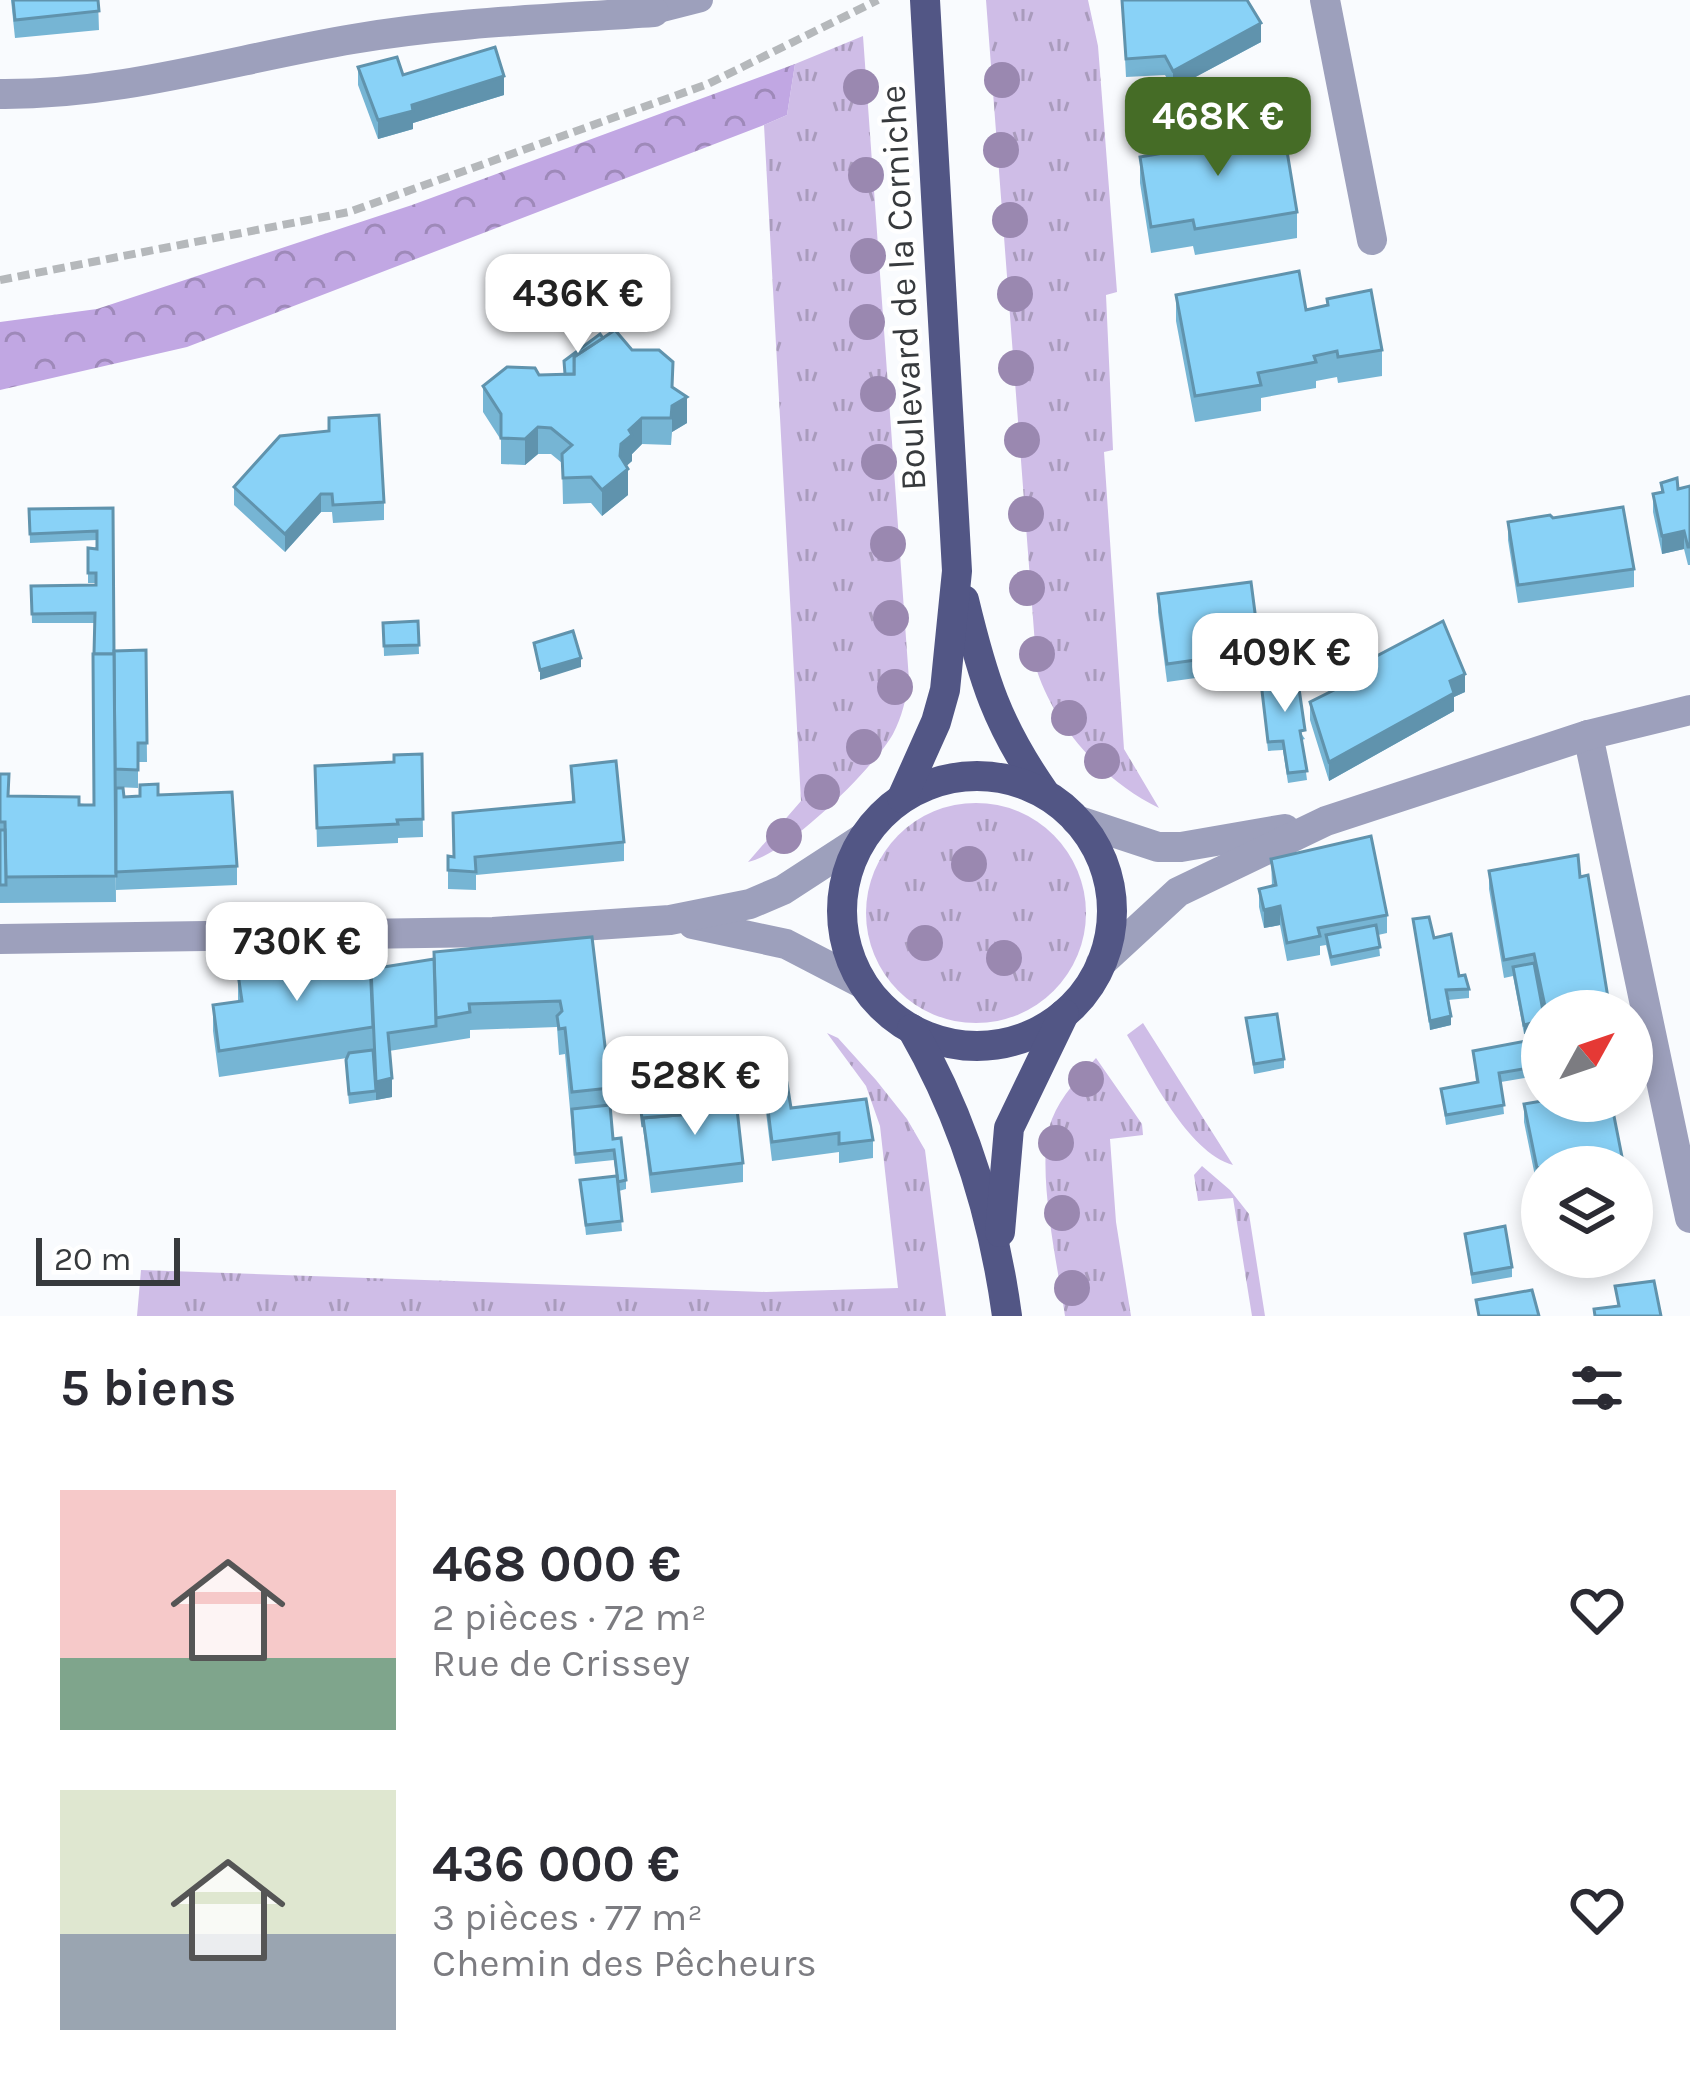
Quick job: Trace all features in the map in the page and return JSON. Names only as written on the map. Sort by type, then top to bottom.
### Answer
[{"type":"main road","name":"Boulevard de la Corniche","points":[[902,798],[945,690],[957,571],[925,0]]},
{"type":"main road","name":"Boulevard de la Corniche","points":[[957,571],[991,702],[1014,749],[1046,795]]},
{"type":"main road","points":[[1006,779],[1046,795],[1076,820],[1098,851],[1110,887],[1111,926],[1088,988],[1045,1028],[1001,1044],[955,1044],[912,1029],[893,1017],[863,984],[846,944],[842,900],[862,838],[902,798],[941,780],[1006,779]]},
{"type":"main road","points":[[998,1250],[1009,1128],[1064,1014]]},
{"type":"main road","points":[[912,1029],[964,1133],[998,1250],[1007,1316]]},
{"type":"street","points":[[1325,0],[1372,240]]},
{"type":"street","points":[[0,94],[111,89],[350,39],[452,26],[654,12]]},
{"type":"street","points":[[1101,963],[1178,892],[1326,821],[1588,735],[1690,710]]},
{"type":"street","points":[[1588,735],[1690,1218]]},
{"type":"street","points":[[1076,820],[1159,847],[1181,848],[1326,821]]},
{"type":"street","points":[[0,939],[493,932],[670,920],[750,904],[783,890],[862,838]]},
{"type":"street","points":[[670,920],[786,944],[863,984]]},
{"type":"lane","points":[[654,12],[701,0]]},
{"type":"path","points":[[0,280],[350,212],[708,84],[878,0]]},
{"type":"green space","points":[[986,0],[1088,0],[1098,46],[1117,292],[1106,295],[1113,450],[1104,452],[1124,749],[1159,808],[1120,784],[1085,752],[1057,714],[1037,671]]},
{"type":"green space","points":[[863,36],[909,680],[896,728],[868,767],[806,827],[748,862],[801,801],[764,125],[787,115],[795,64]]},
{"type":"green space","points":[[795,64],[787,115],[764,125],[187,347],[0,390],[0,322],[97,309],[412,205]]},
{"type":"green space","points":[[976,803],[1018,812],[1054,835],[1077,871],[1086,913],[1077,955],[1054,991],[1018,1014],[976,1023],[934,1014],[898,991],[875,955],[866,913],[875,871],[898,835],[934,812]]},
{"type":"green space","points":[[1143,1023],[1233,1165],[1200,1145],[1159,1089],[1127,1035]]},
{"type":"green space","points":[[827,1033],[838,1038],[876,1080],[925,1150],[946,1316],[137,1316],[141,1270],[766,1292],[898,1288],[880,1126],[866,1086]]},
{"type":"green space","points":[[1096,1058],[1142,1124],[1143,1135],[1110,1139],[1116,1222],[1131,1316],[1065,1316],[1049,1215],[1045,1161],[1052,1119]]},
{"type":"green space","points":[[1202,1166],[1249,1214],[1265,1316],[1252,1316],[1233,1198],[1198,1201],[1194,1175]]},
{"type":"building","points":[[13,0],[98,0],[99,11],[15,20]]},
{"type":"building","points":[[1122,0],[1247,0],[1261,23],[1173,71],[1165,56],[1126,59]]},
{"type":"building","points":[[495,47],[504,76],[378,120],[358,67],[397,57],[403,75]]},
{"type":"building","points":[[1244,123],[1247,135],[1266,132],[1269,148],[1286,145],[1297,212],[1195,229],[1193,220],[1151,227],[1140,157],[1169,152],[1167,136]]},
{"type":"building","points":[[1299,271],[1306,310],[1328,305],[1327,299],[1371,290],[1382,350],[1314,356],[1316,362],[1258,373],[1261,385],[1195,396],[1176,295]]},
{"type":"building","points":[[615,330],[632,350],[659,350],[673,362],[672,387],[687,397],[672,406],[671,418],[642,418],[629,430],[632,435],[621,444],[620,456],[628,469],[602,490],[591,477],[563,478],[562,454],[572,445],[551,428],[538,427],[525,439],[501,438],[501,414],[483,386],[507,367],[535,368],[539,375],[574,374],[574,357]]},
{"type":"building","points":[[600,334],[603,338],[574,357],[574,374],[565,374],[564,361]]},
{"type":"building","points":[[379,415],[384,502],[333,505],[332,494],[321,494],[285,534],[234,487],[280,436],[329,431],[329,418]]},
{"type":"building","points":[[1677,478],[1678,489],[1690,486],[1690,547],[1684,531],[1662,536],[1653,494],[1663,492],[1661,483]]},
{"type":"building","points":[[1623,507],[1634,569],[1518,585],[1508,522]]},
{"type":"building","points":[[113,508],[114,654],[94,654],[95,613],[32,614],[31,586],[96,585],[96,573],[88,573],[88,548],[97,549],[97,531],[30,534],[29,509]]},
{"type":"building","points":[[1251,582],[1260,651],[1167,664],[1158,594]]},
{"type":"building","points":[[418,621],[419,645],[384,646],[383,623]]},
{"type":"building","points":[[1443,621],[1465,674],[1450,681],[1454,693],[1329,762],[1310,702],[1360,677],[1356,667]]},
{"type":"building","points":[[573,631],[581,658],[540,670],[534,643]]},
{"type":"building","points":[[1313,637],[1317,660],[1303,661],[1300,638]]},
{"type":"building","points":[[146,650],[147,743],[138,743],[138,770],[115,769],[114,651]]},
{"type":"building","points":[[93,654],[114,654],[116,876],[6,877],[0,774],[9,774],[8,796],[79,797],[79,805],[94,805]]},
{"type":"building","points":[[1296,668],[1307,771],[1288,773],[1283,741],[1268,742],[1260,674]]},
{"type":"building","points":[[422,754],[423,819],[317,828],[315,766],[394,762],[394,755]]},
{"type":"building","points":[[616,761],[624,842],[475,857],[476,872],[448,870],[448,856],[454,857],[453,813],[574,802],[571,766]]},
{"type":"building","points":[[158,784],[158,795],[232,792],[237,866],[116,872],[116,788],[123,788],[124,797],[140,796],[140,785]]},
{"type":"building","points":[[0,830],[5,830],[6,885],[0,885]]},
{"type":"building","points":[[1371,836],[1387,915],[1318,928],[1320,936],[1287,943],[1280,906],[1264,910],[1259,889],[1276,885],[1271,859]]},
{"type":"building","points":[[1578,855],[1580,877],[1588,875],[1607,990],[1542,990],[1534,954],[1504,960],[1489,871]]},
{"type":"building","points":[[1429,917],[1434,938],[1451,934],[1459,976],[1465,975],[1469,989],[1446,990],[1451,1016],[1430,1021],[1413,919]]},
{"type":"building","points":[[1376,925],[1380,947],[1331,957],[1326,935]]},
{"type":"building","points":[[592,937],[610,1088],[572,1092],[565,1028],[559,1029],[557,1016],[562,1011],[560,1001],[469,1004],[470,1012],[436,1018],[434,952]]},
{"type":"building","points":[[350,959],[352,964],[370,961],[373,1027],[219,1051],[213,1005],[242,1001],[238,974]]},
{"type":"building","points":[[434,959],[436,1026],[388,1033],[392,1078],[376,1082],[371,969]]},
{"type":"building","points":[[1534,963],[1539,990],[1521,990],[1521,1009],[1513,967]]},
{"type":"building","points":[[1277,1014],[1284,1059],[1254,1064],[1246,1018]]},
{"type":"building","points":[[1521,1042],[1521,1069],[1499,1073],[1504,1105],[1446,1115],[1441,1089],[1478,1082],[1473,1051]]},
{"type":"building","points":[[373,1050],[376,1091],[349,1094],[349,1053]]},
{"type":"building","points":[[787,1083],[791,1108],[866,1099],[873,1140],[839,1144],[839,1133],[772,1142],[765,1086]]},
{"type":"building","points":[[736,1100],[743,1163],[651,1174],[643,1118],[691,1114],[689,1105]]},
{"type":"building","points":[[610,1105],[613,1139],[621,1138],[626,1180],[618,1182],[614,1150],[575,1154],[572,1109]]},
{"type":"building","points":[[689,1106],[689,1114],[643,1118],[643,1127],[641,1111]]},
{"type":"building","points":[[1528,1122],[1615,1122],[1620,1146],[1533,1146]]},
{"type":"building","points":[[617,1176],[622,1221],[586,1225],[580,1180]]},
{"type":"building","points":[[1505,1226],[1512,1267],[1472,1274],[1465,1234]]},
{"type":"building","points":[[1654,1281],[1661,1316],[1595,1316],[1594,1309],[1619,1306],[1615,1286]]},
{"type":"building","points":[[1532,1290],[1539,1316],[1479,1316],[1476,1300]]}]
